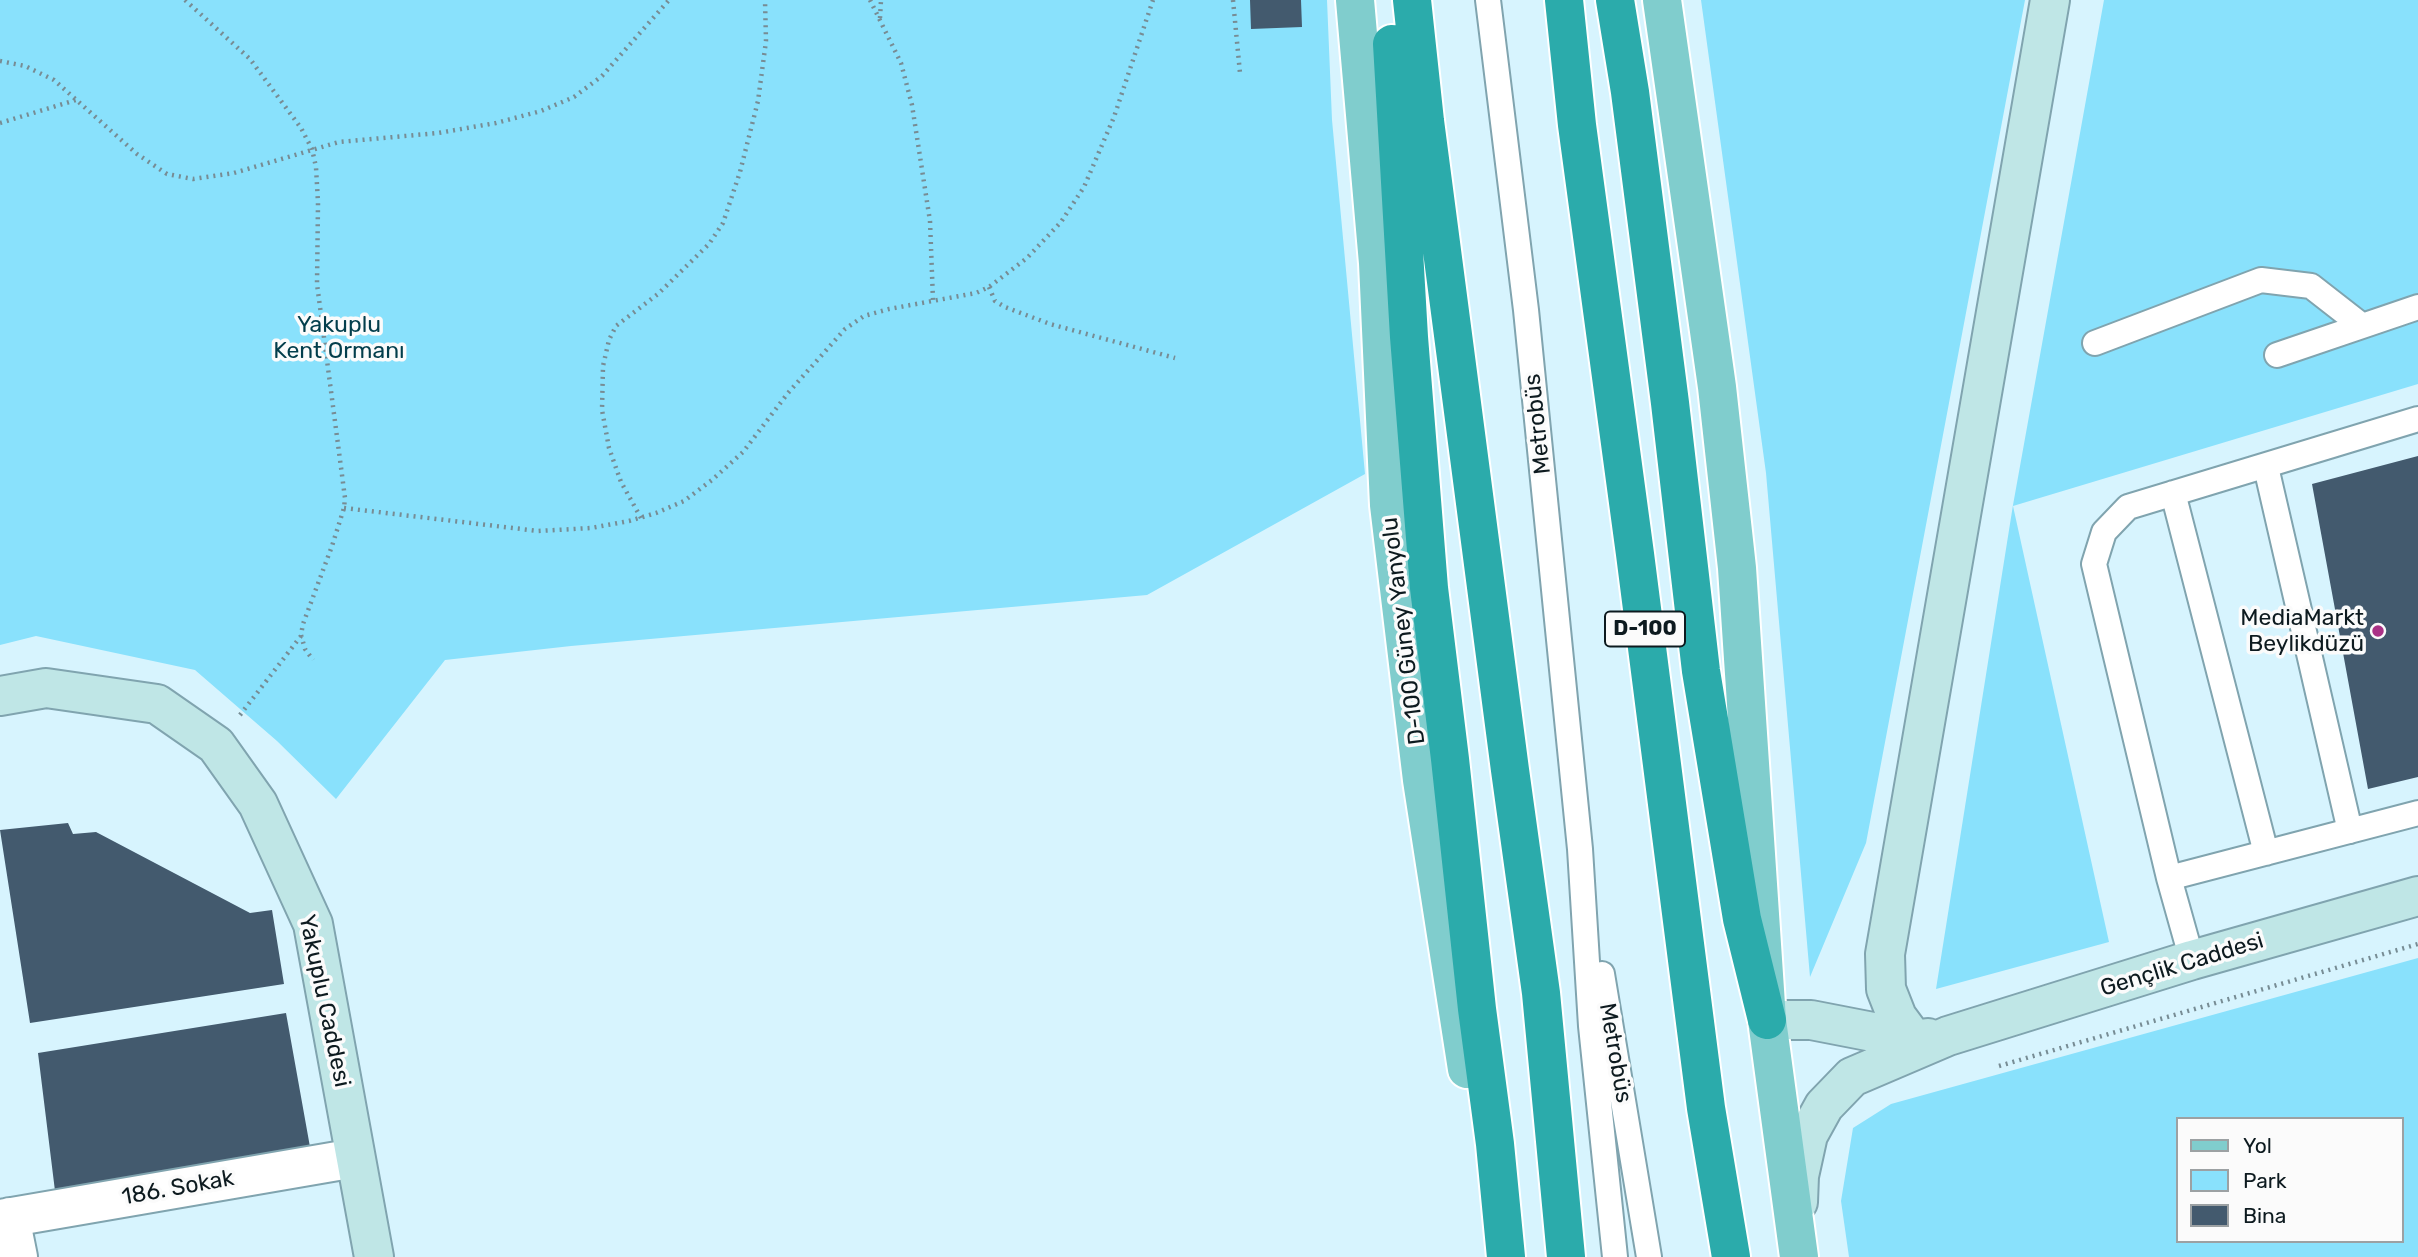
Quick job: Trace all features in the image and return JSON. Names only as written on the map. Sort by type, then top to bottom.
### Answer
[{"type":"highway","points":[[1396,0],[1392,30],[1397,135],[1409,337],[1429,588],[1476,1009],[1495,1143],[1506,1257]]},
{"type":"highway","points":[[1412,0],[1511,784],[1541,993],[1566,1257]]},
{"type":"highway","name":"D-100","points":[[1564,0],[1577,125],[1703,1082],[1731,1257]]},
{"type":"highway","points":[[1615,0],[1630,92],[1670,403],[1701,671],[1742,919],[1768,1020]]},
{"type":"main road","name":"D-100 Güney Yanyolu","points":[[1355,0],[1378,263],[1389,505],[1422,780],[1496,1257]]},
{"type":"main road","points":[[1662,0],[1717,387],[1737,568],[1768,1020],[1798,1252]]},
{"type":"main road","points":[[1931,1038],[1897,1017],[1886,989],[1885,954],[2050,0]]},
{"type":"main road","name":"Yakuplu Caddesi","points":[[0,696],[46,688],[157,704],[216,745],[258,804],[313,924],[374,1257]]},
{"type":"main road","name":"Gençlik Caddesi","points":[[1798,1252],[1799,1176],[1808,1135],[1824,1106],[1852,1077],[1931,1038],[2418,896]]},
{"type":"main road","points":[[1768,1020],[1811,1020],[1931,1038]]},
{"type":"street","name":"186. Sokak","points":[[5,1218],[355,1158]]},
{"type":"street","points":[[5,1218],[18,1257]]},
{"type":"lane","name":"Metrobüs","points":[[1488,0],[1526,310],[1580,849],[1591,1026],[1615,1257]]},
{"type":"lane","points":[[2095,343],[2261,280],[2311,286],[2361,325]]},
{"type":"lane","points":[[2277,355],[2418,307]]},
{"type":"lane","points":[[2192,960],[2169,878],[2094,564],[2104,532],[2128,507],[2418,419]]},
{"type":"lane","points":[[2266,467],[2350,831]]},
{"type":"lane","points":[[2173,493],[2266,853]]},
{"type":"lane","points":[[2169,878],[2418,813]]},
{"type":"lane","name":"Metrobüs","points":[[1580,849],[1649,1257]]},
{"type":"path","points":[[186,0],[250,58],[301,128],[312,149],[316,167],[317,284],[342,471],[344,508],[303,624],[301,635],[305,649],[313,660]]},
{"type":"path","points":[[0,61],[25,66],[54,80],[136,154],[167,174],[193,179],[234,173],[339,142],[438,132],[496,123],[541,111],[574,97],[602,76],[669,0]]},
{"type":"path","points":[[641,518],[621,482],[608,448],[602,410],[603,366],[609,340],[616,326],[658,293],[709,244],[723,223],[740,172],[758,101],[766,41],[765,0]]},
{"type":"path","points":[[870,0],[901,63],[912,105],[930,221],[933,300]]},
{"type":"path","points":[[880,19],[881,0]]},
{"type":"path","points":[[344,508],[538,531],[591,528],[641,518],[684,501],[743,452],[788,393],[845,329],[864,316],[976,293],[989,287],[1027,258],[1061,222],[1084,187],[1114,117],[1153,0]]},
{"type":"path","points":[[1233,0],[1240,73]]},
{"type":"path","points":[[0,123],[76,100]]},
{"type":"path","points":[[989,287],[995,301],[1005,307],[1050,324],[1175,358]]},
{"type":"path","points":[[216,745],[301,635]]},
{"type":"path","points":[[1992,1068],[2418,944]]},
{"type":"green space","name":"Yakuplu Kent Ormanı","points":[[0,0],[1327,0],[1332,120],[1365,474],[1147,595],[571,646],[445,660],[336,799],[277,741],[195,670],[36,636],[0,645]]},
{"type":"green space","points":[[1701,0],[2025,0],[1866,843],[1810,977],[1766,473]]},
{"type":"green space","points":[[2104,0],[2418,0],[2418,384],[2013,506],[2109,942],[1936,989],[2013,505]]},
{"type":"green space","points":[[2418,958],[2418,1257],[1849,1257],[1841,1201],[1853,1128],[1891,1104]]},
{"type":"building","points":[[1250,0],[1301,0],[1302,27],[1251,29]]},
{"type":"building","name":"MediaMarkt Beylikdüzü","points":[[2418,456],[2418,777],[2368,789],[2312,484]]},
{"type":"building","points":[[68,823],[73,834],[96,832],[250,913],[272,910],[284,984],[30,1023],[0,830]]},
{"type":"building","points":[[286,1013],[310,1147],[55,1191],[38,1053]]},
{"type":"place","name":"MediaMarkt Beylikdüzü","points":[[2378,631]]}]
